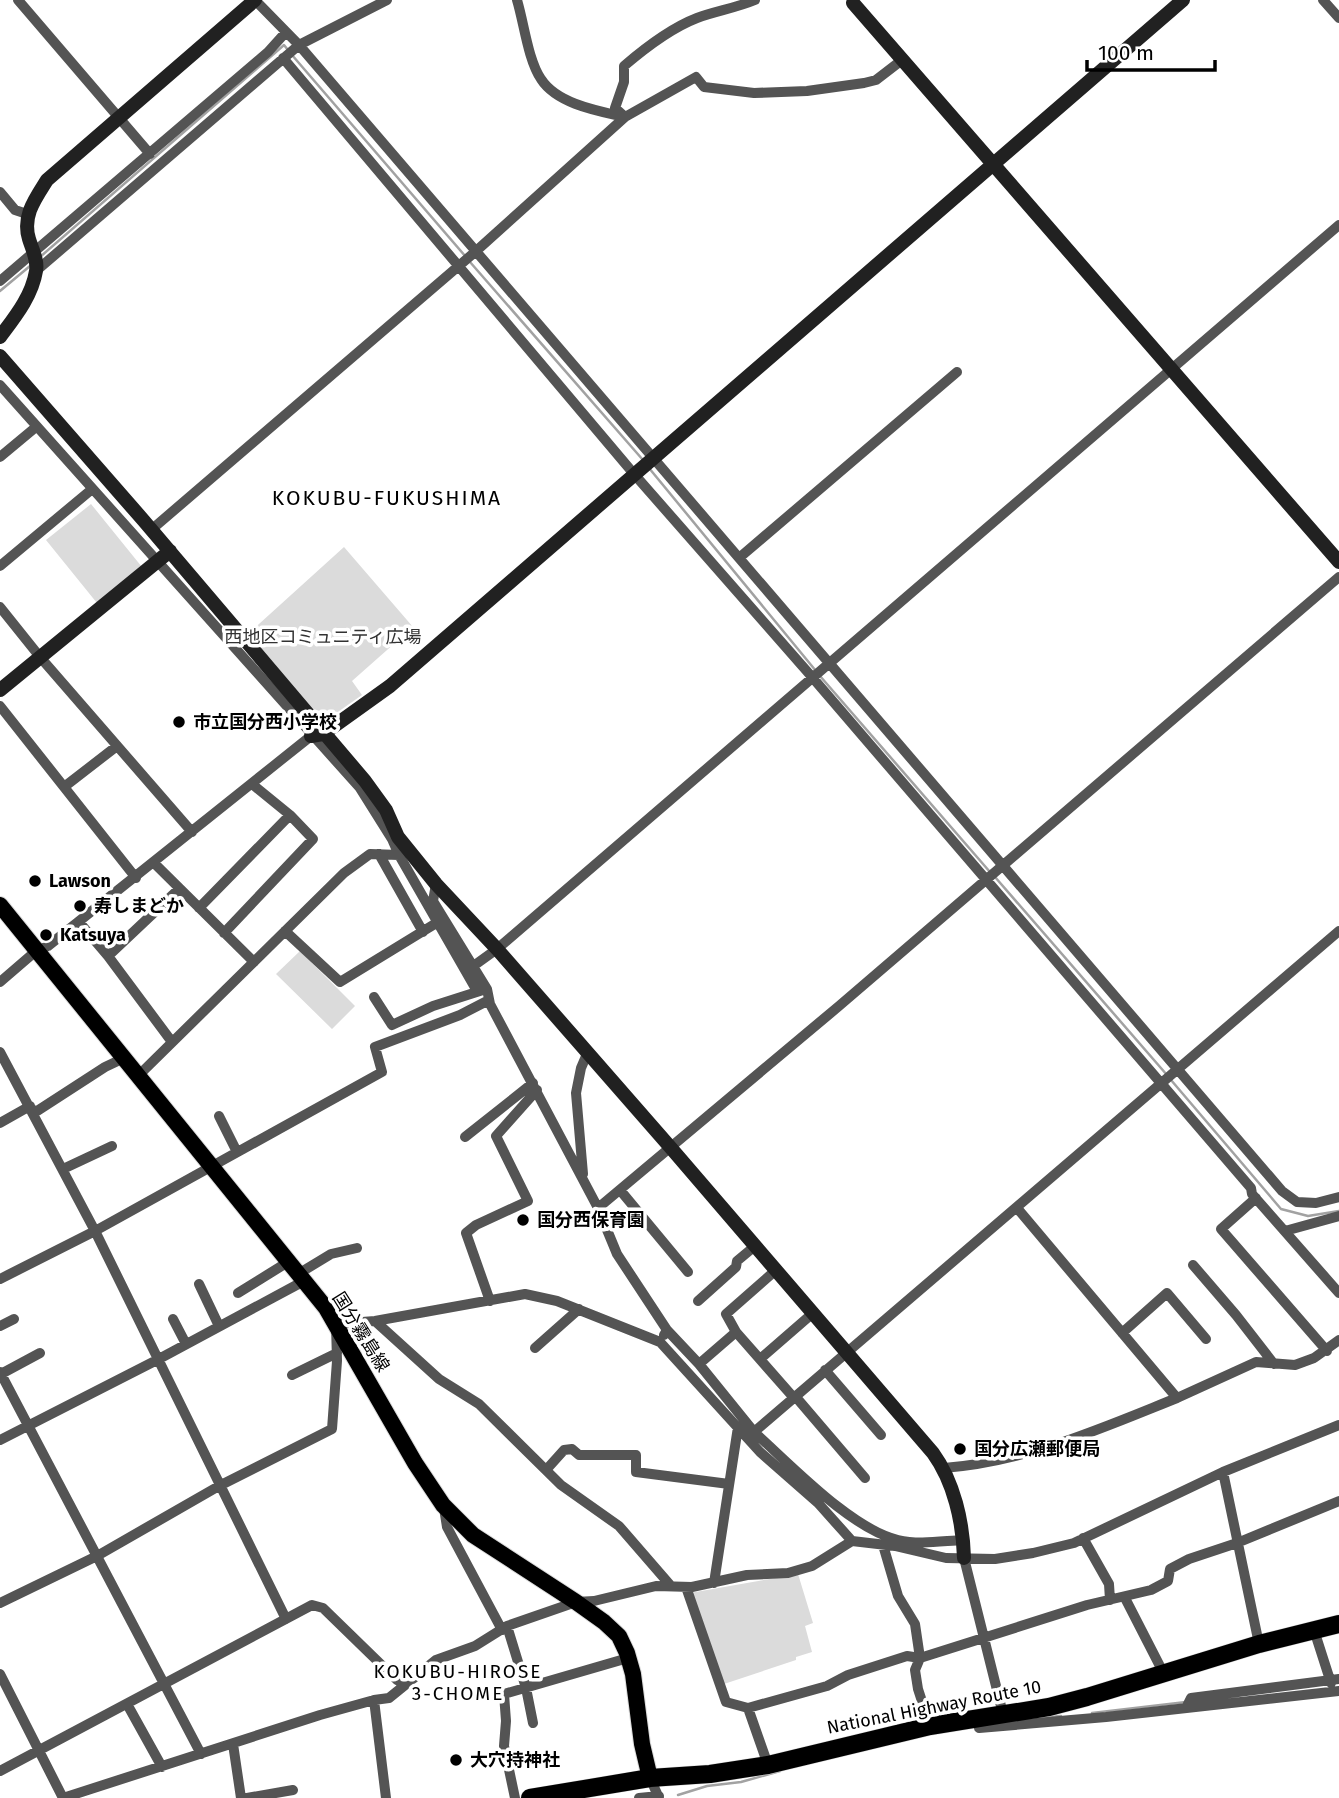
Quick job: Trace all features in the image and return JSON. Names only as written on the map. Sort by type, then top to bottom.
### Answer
[{"type":"highway","name":"National Highway Route 10","points":[[533,1798],[650,1778],[710,1774],[768,1765],[930,1726],[976,1723],[1003,1714],[1049,1707],[1259,1644],[1339,1624]]},
{"type":"main road","name":"国分霧島線","points":[[0,905],[297,1272],[336,1324],[415,1463],[443,1505],[473,1535],[576,1602],[610,1626],[619,1636],[628,1658],[650,1778]]},
{"type":"street","points":[[18,0],[150,154]]},
{"type":"street","points":[[0,337],[25,302],[35,261],[26,228],[27,215],[47,180],[255,0],[299,45],[473,253],[653,458],[826,664],[1282,1191],[1297,1202],[1316,1203],[1339,1197]]},
{"type":"street","points":[[0,281],[35,261],[299,45],[387,0]]},
{"type":"street","points":[[517,0],[539,78],[549,90],[575,103],[625,117]]},
{"type":"street","points":[[625,117],[615,108],[624,82],[624,66],[657,41],[697,18],[755,0]]},
{"type":"street","points":[[0,982],[36,951],[48,946],[136,878],[252,783],[390,686],[1183,0]]},
{"type":"street","points":[[1324,0],[1339,18]]},
{"type":"street","points":[[851,2],[1339,562]]},
{"type":"street","points":[[35,261],[150,154],[268,52],[286,32]]},
{"type":"street","points":[[283,58],[636,472],[1163,1082],[1251,1188],[1256,1199],[1339,1293]]},
{"type":"street","points":[[151,530],[473,253],[625,117],[696,77],[704,87],[754,93],[807,91],[876,80],[902,60]]},
{"type":"street","points":[[0,192],[15,210],[27,215]]},
{"type":"street","points":[[472,967],[497,949],[1339,225]]},
{"type":"street","points":[[0,356],[170,551],[317,735]]},
{"type":"street","points":[[739,558],[957,372]]},
{"type":"street","points":[[0,384],[156,562],[317,735],[365,781],[386,810],[399,855],[472,967],[598,1208],[617,1254],[667,1331],[699,1364],[754,1432],[839,1506],[897,1540],[963,1540]]},
{"type":"street","points":[[0,457],[36,428]]},
{"type":"street","points":[[0,566],[92,490]]},
{"type":"street","points":[[0,690],[170,551]]},
{"type":"street","points":[[598,1208],[1002,867],[1339,577]]},
{"type":"street","points":[[0,607],[192,832]]},
{"type":"street","points":[[0,706],[136,878]]},
{"type":"street","points":[[64,787],[117,746]]},
{"type":"street","points":[[224,933],[313,839],[290,815],[252,783]]},
{"type":"street","points":[[199,908],[290,815]]},
{"type":"street","points":[[395,838],[497,949],[671,1148],[915,1430],[944,1468],[1003,1714]]},
{"type":"street","points":[[138,1076],[344,873],[370,854],[399,855]]},
{"type":"street","points":[[379,854],[423,932]]},
{"type":"street","points":[[153,863],[254,962]]},
{"type":"street","points":[[436,884],[430,903],[438,922],[484,993]]},
{"type":"street","points":[[108,956],[179,889]]},
{"type":"street","points":[[79,922],[172,1042]]},
{"type":"street","points":[[285,931],[340,982],[438,922]]},
{"type":"street","points":[[754,1432],[1339,931]]},
{"type":"street","points":[[374,998],[392,1025],[433,1006],[484,993]]},
{"type":"street","points":[[0,1279],[95,1231],[382,1072],[376,1047],[460,1015],[484,993]]},
{"type":"street","points":[[0,1052],[34,1113],[105,1067],[124,1058]]},
{"type":"street","points":[[587,1054],[576,1093],[581,1165],[587,1189]]},
{"type":"street","points":[[465,1137],[535,1087]]},
{"type":"street","points":[[490,1301],[466,1233],[476,1225],[528,1201],[496,1136],[535,1087]]},
{"type":"street","points":[[0,1123],[30,1106]]},
{"type":"street","points":[[30,1106],[95,1231],[286,1619]]},
{"type":"street","points":[[219,1116],[237,1152]]},
{"type":"street","points":[[63,1169],[112,1146]]},
{"type":"street","points":[[620,1190],[688,1272]]},
{"type":"street","points":[[1256,1199],[1221,1229],[1326,1351]]},
{"type":"street","points":[[1017,1208],[1177,1398]]},
{"type":"street","points":[[1285,1231],[1339,1216]]},
{"type":"street","points":[[698,1301],[736,1267],[737,1261],[755,1245]]},
{"type":"street","points":[[0,1440],[186,1345],[219,1326],[297,1272],[331,1254],[357,1248]]},
{"type":"street","points":[[1193,1265],[1274,1364]]},
{"type":"street","points":[[776,1270],[726,1314],[736,1332],[865,1478]]},
{"type":"street","points":[[238,1293],[297,1272]]},
{"type":"street","points":[[199,1284],[219,1326]]},
{"type":"street","points":[[1122,1333],[1167,1293],[1206,1339]]},
{"type":"street","points":[[0,1603],[97,1556],[219,1486],[332,1429],[337,1353],[336,1324],[375,1321],[525,1294],[558,1301],[660,1342],[760,1452],[818,1503],[852,1541]]},
{"type":"street","points":[[534,1348],[579,1309]]},
{"type":"street","points":[[760,1359],[813,1314]]},
{"type":"street","points":[[0,1325],[14,1318]]},
{"type":"street","points":[[173,1319],[186,1345]]},
{"type":"street","points":[[375,1321],[439,1379],[479,1404],[561,1485],[619,1526],[671,1586]]},
{"type":"street","points":[[660,1342],[667,1331]]},
{"type":"street","points":[[699,1364],[736,1332]]},
{"type":"street","points":[[944,1468],[979,1466],[1062,1444],[1177,1398],[1256,1362],[1295,1365],[1326,1351],[1339,1340]]},
{"type":"street","points":[[40,1353],[1,1377],[201,1754]]},
{"type":"street","points":[[292,1375],[337,1353]]},
{"type":"street","points":[[825,1370],[881,1435]]},
{"type":"street","points":[[0,1674],[63,1798],[78,1796],[201,1754],[374,1700],[389,1698],[436,1660],[475,1646],[504,1628],[576,1602],[594,1601],[656,1586],[685,1587],[747,1575],[774,1575],[800,1570],[812,1566],[852,1541],[946,1558],[1015,1556],[1074,1543],[1223,1472],[1339,1425]]},
{"type":"street","points":[[714,1583],[738,1427]]},
{"type":"street","points":[[545,1470],[564,1450],[572,1449],[579,1455],[636,1455],[636,1472],[729,1484]]},
{"type":"street","points":[[1223,1472],[1259,1644]]},
{"type":"street","points":[[685,1587],[726,1702],[748,1708],[827,1686],[848,1675],[907,1656],[920,1658],[1110,1600],[1159,1588],[1167,1581],[1170,1569],[1189,1559],[1237,1543],[1339,1501]]},
{"type":"street","points":[[443,1505],[447,1527],[504,1628],[526,1688],[533,1723]]},
{"type":"street","points":[[1083,1538],[1109,1584],[1110,1600]]},
{"type":"street","points":[[883,1545],[898,1596],[915,1624],[920,1658],[915,1670],[930,1726]]},
{"type":"street","points":[[1125,1598],[1164,1674]]},
{"type":"street","points":[[0,1771],[312,1605],[323,1608],[404,1684]]},
{"type":"street","points":[[976,1723],[1188,1704],[1333,1685],[1314,1630]]},
{"type":"street","points":[[514,1798],[504,1746],[504,1694],[628,1658]]},
{"type":"street","points":[[374,1700],[386,1798]]},
{"type":"street","points":[[127,1704],[162,1767]]},
{"type":"street","points":[[748,1708],[768,1765]]},
{"type":"street","points":[[233,1744],[240,1798]]},
{"type":"street","points":[[639,1798],[659,1797],[650,1778]]},
{"type":"street","points":[[247,1798],[293,1790]]},
{"type":"green space","points":[[91,504],[146,572],[101,608],[46,540]]},
{"type":"green space","name":"西地区コミュニティ広場","points":[[344,547],[413,627],[352,681],[362,695],[322,723],[248,634]]},
{"type":"green space","points":[[300,951],[355,1006],[332,1029],[276,974]]},
{"type":"green space","points":[[798,1574],[813,1623],[805,1626],[812,1652],[724,1684],[690,1593]]},
{"type":"waterway","points":[[40,257],[284,45],[288,50]]},
{"type":"waterway","points":[[292,55],[466,257]]},
{"type":"waterway","points":[[470,262],[643,460]]},
{"type":"waterway","points":[[0,291],[30,266]]},
{"type":"waterway","points":[[649,468],[816,671]]},
{"type":"waterway","points":[[820,676],[990,872]]},
{"type":"waterway","points":[[995,877],[1167,1075]]},
{"type":"waterway","points":[[1171,1080],[1281,1209],[1308,1216],[1339,1211]]},
{"type":"waterway","points":[[1092,1713],[1186,1702]]},
{"type":"waterway","points":[[1036,1718],[1061,1716]]},
{"type":"waterway","points":[[678,1795],[707,1786],[741,1782],[780,1771]]},
{"type":"place","name":"市立国分西小学校","points":[[179,722]]},
{"type":"place","name":"Lawson","points":[[35,881]]},
{"type":"place","name":"寿しまどか","points":[[80,906]]},
{"type":"place","name":"Katsuya","points":[[46,935]]},
{"type":"place","name":"国分西保育園","points":[[523,1220]]},
{"type":"place","name":"国分広瀬郵便局","points":[[960,1449]]},
{"type":"place","name":"大穴持神社","points":[[456,1760]]},
{"type":"district","name":"KOKUBU-FUKUSHIMA","points":[[387,498]]},
{"type":"district","name":"KOKUBU-HIROSE 3-CHOME","points":[[458,1682]]}]
